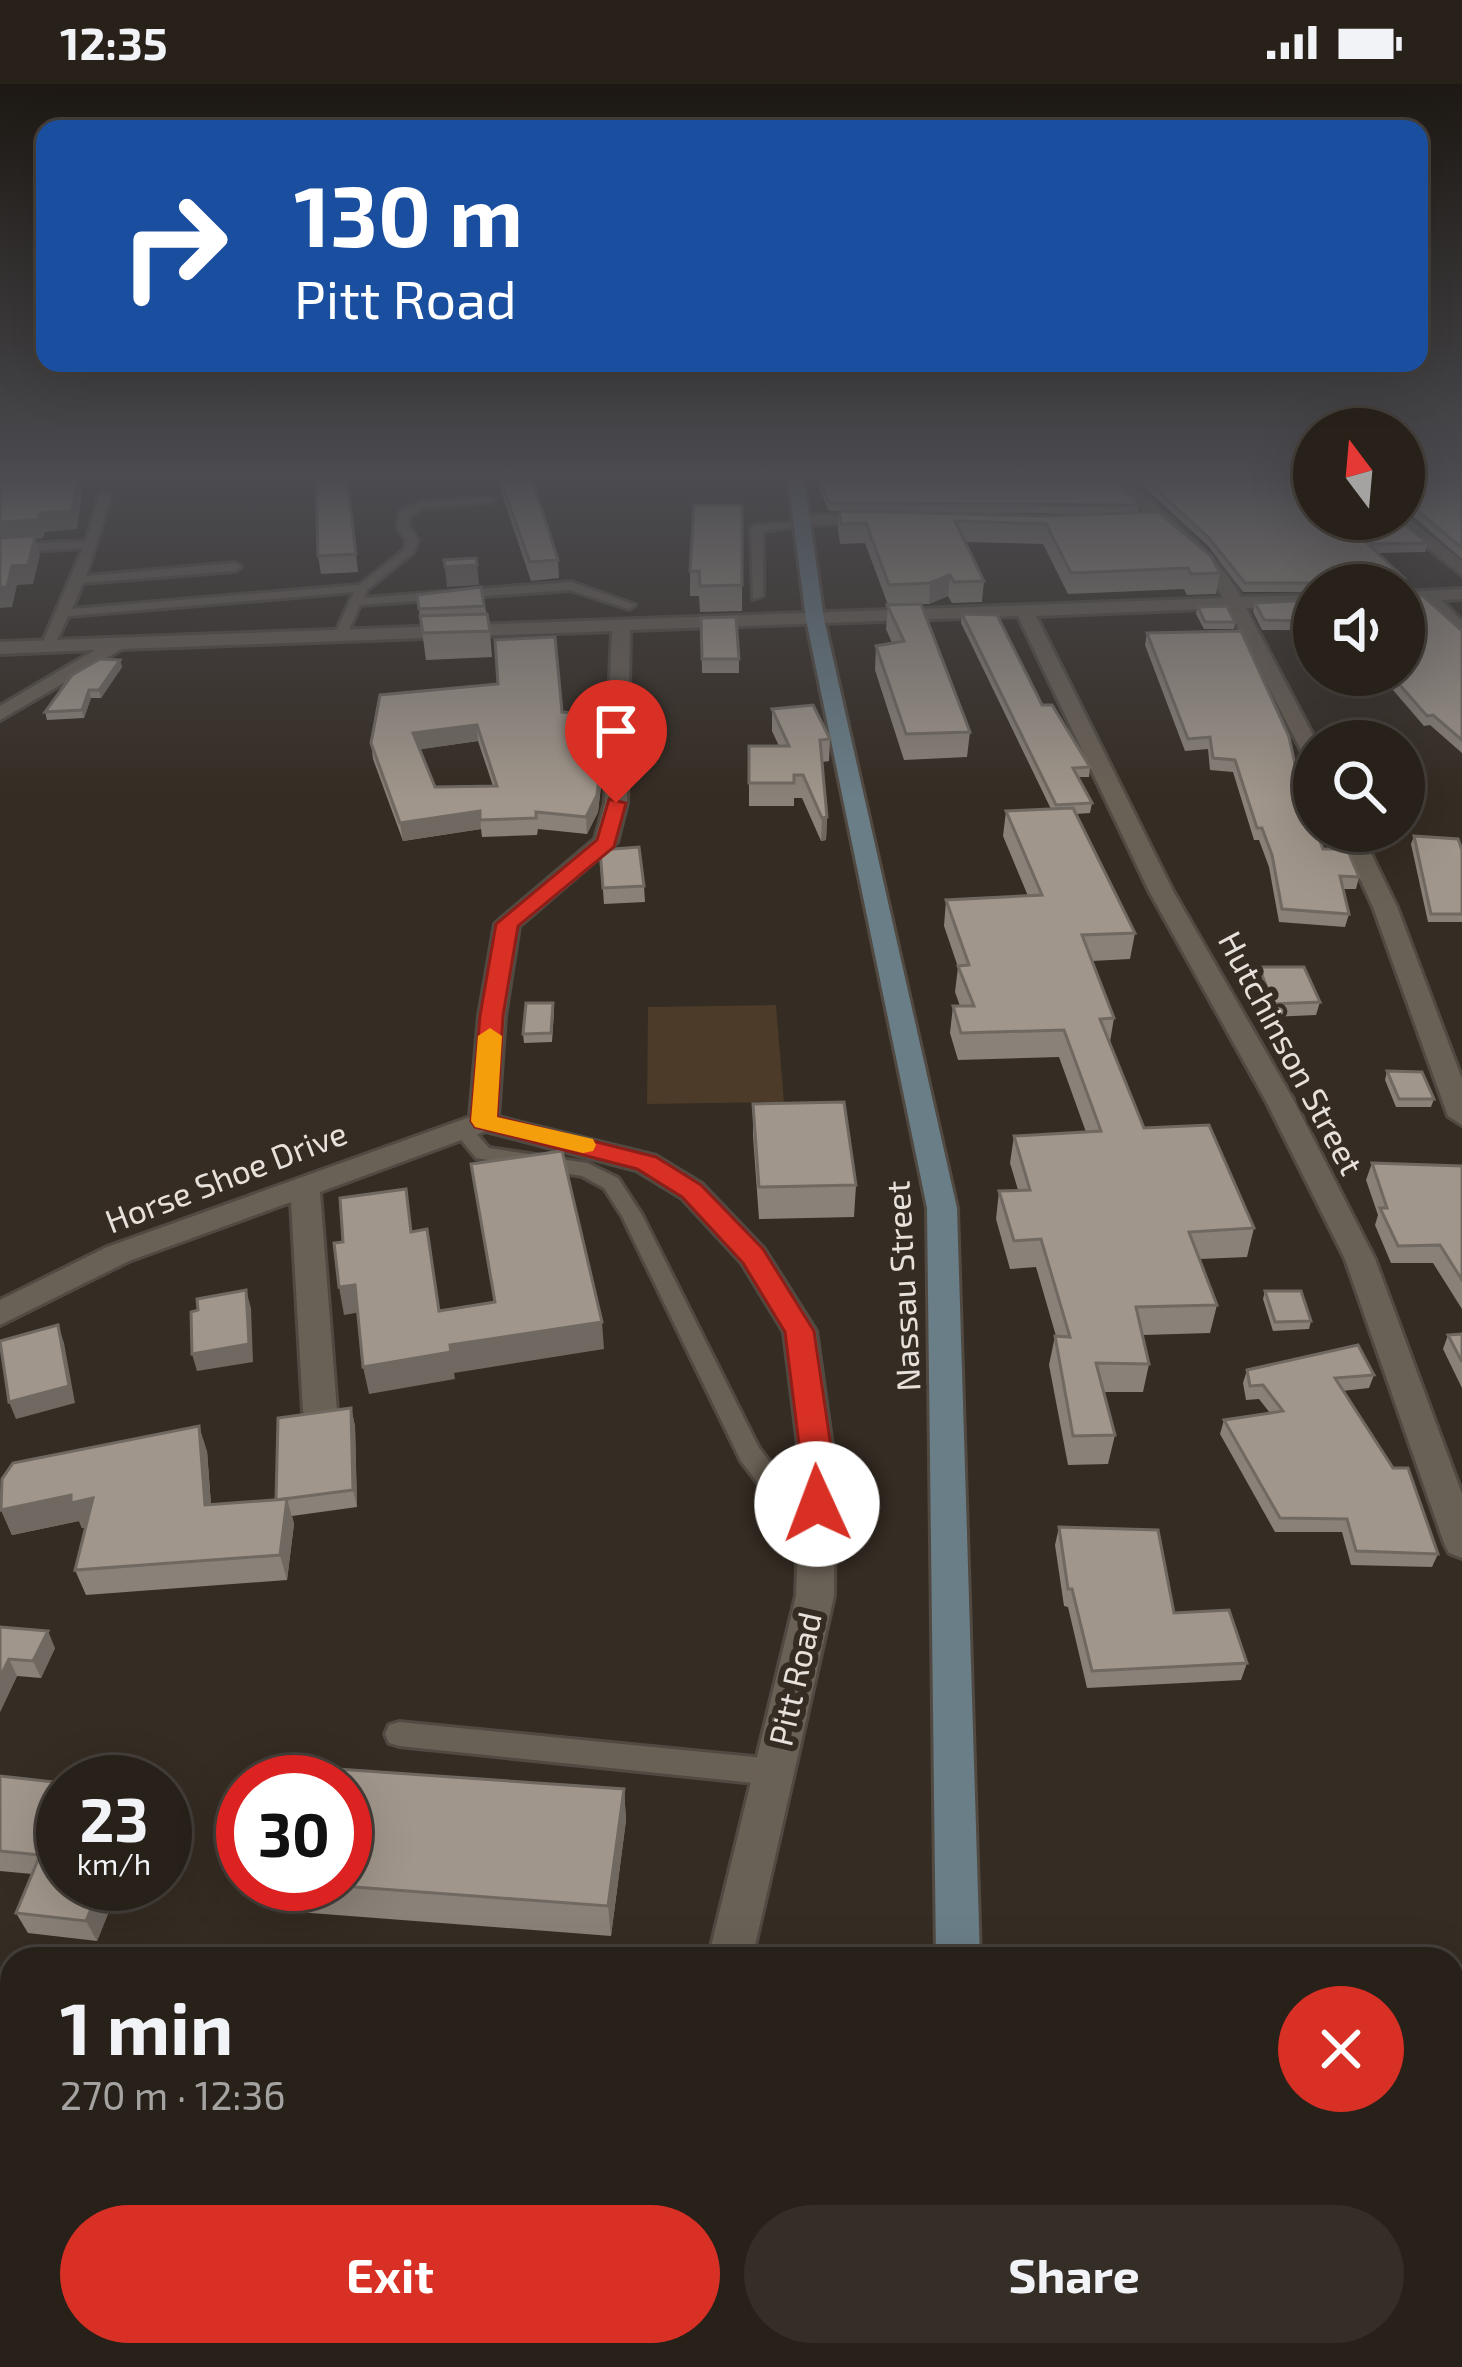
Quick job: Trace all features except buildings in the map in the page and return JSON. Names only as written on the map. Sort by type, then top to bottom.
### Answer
[{"type":"main road","name":"Nassau Street","points":[[810,586],[942,1208],[958,1947]]},
{"type":"street","points":[[1227,586],[1296,720]]},
{"type":"street","points":[[1427,596],[1462,594]]},
{"type":"street","points":[[1427,596],[1462,631]]},
{"type":"street","points":[[0,648],[340,636],[625,616],[815,619],[1293,601]]},
{"type":"street","name":"Hutchinson Street","points":[[1024,611],[1161,891],[1280,1101],[1360,1259],[1462,1543]]},
{"type":"street","points":[[473,1125],[507,924],[606,842],[616,803],[625,616]]},
{"type":"street","points":[[0,714],[119,644]]},
{"type":"street","points":[[1359,852],[1385,907],[1460,1109]]},
{"type":"street","name":"Horse Shoe Drive","points":[[0,1314],[118,1254],[473,1125]]},
{"type":"street","name":"Pitt Road","points":[[473,1125],[646,1163],[692,1191],[753,1256],[800,1331],[818,1468],[815,1596],[733,1947]]},
{"type":"street","points":[[305,1184],[320,1411]]},
{"type":"lane","points":[[48,646],[75,586]]},
{"type":"lane","points":[[340,636],[359,595],[370,586]]},
{"type":"lane","points":[[63,613],[571,586],[625,616]]},
{"type":"lane","points":[[757,586],[757,596]]},
{"type":"lane","points":[[473,1125],[483,1153],[559,1163],[611,1183],[632,1215],[750,1454],[816,1541]]},
{"type":"lane","points":[[399,1733],[773,1772]]},
{"type":"shaded area","points":[[776,1005],[784,1102],[647,1104],[648,1007]]},
{"type":"slow traffic","points":[[490,1036],[484,1121],[583,1145]]},
{"type":"route","points":[[616,803],[606,842],[507,924],[492,1016],[484,1121],[646,1163],[692,1191],[753,1256],[800,1331],[818,1468],[817,1504]]}]
